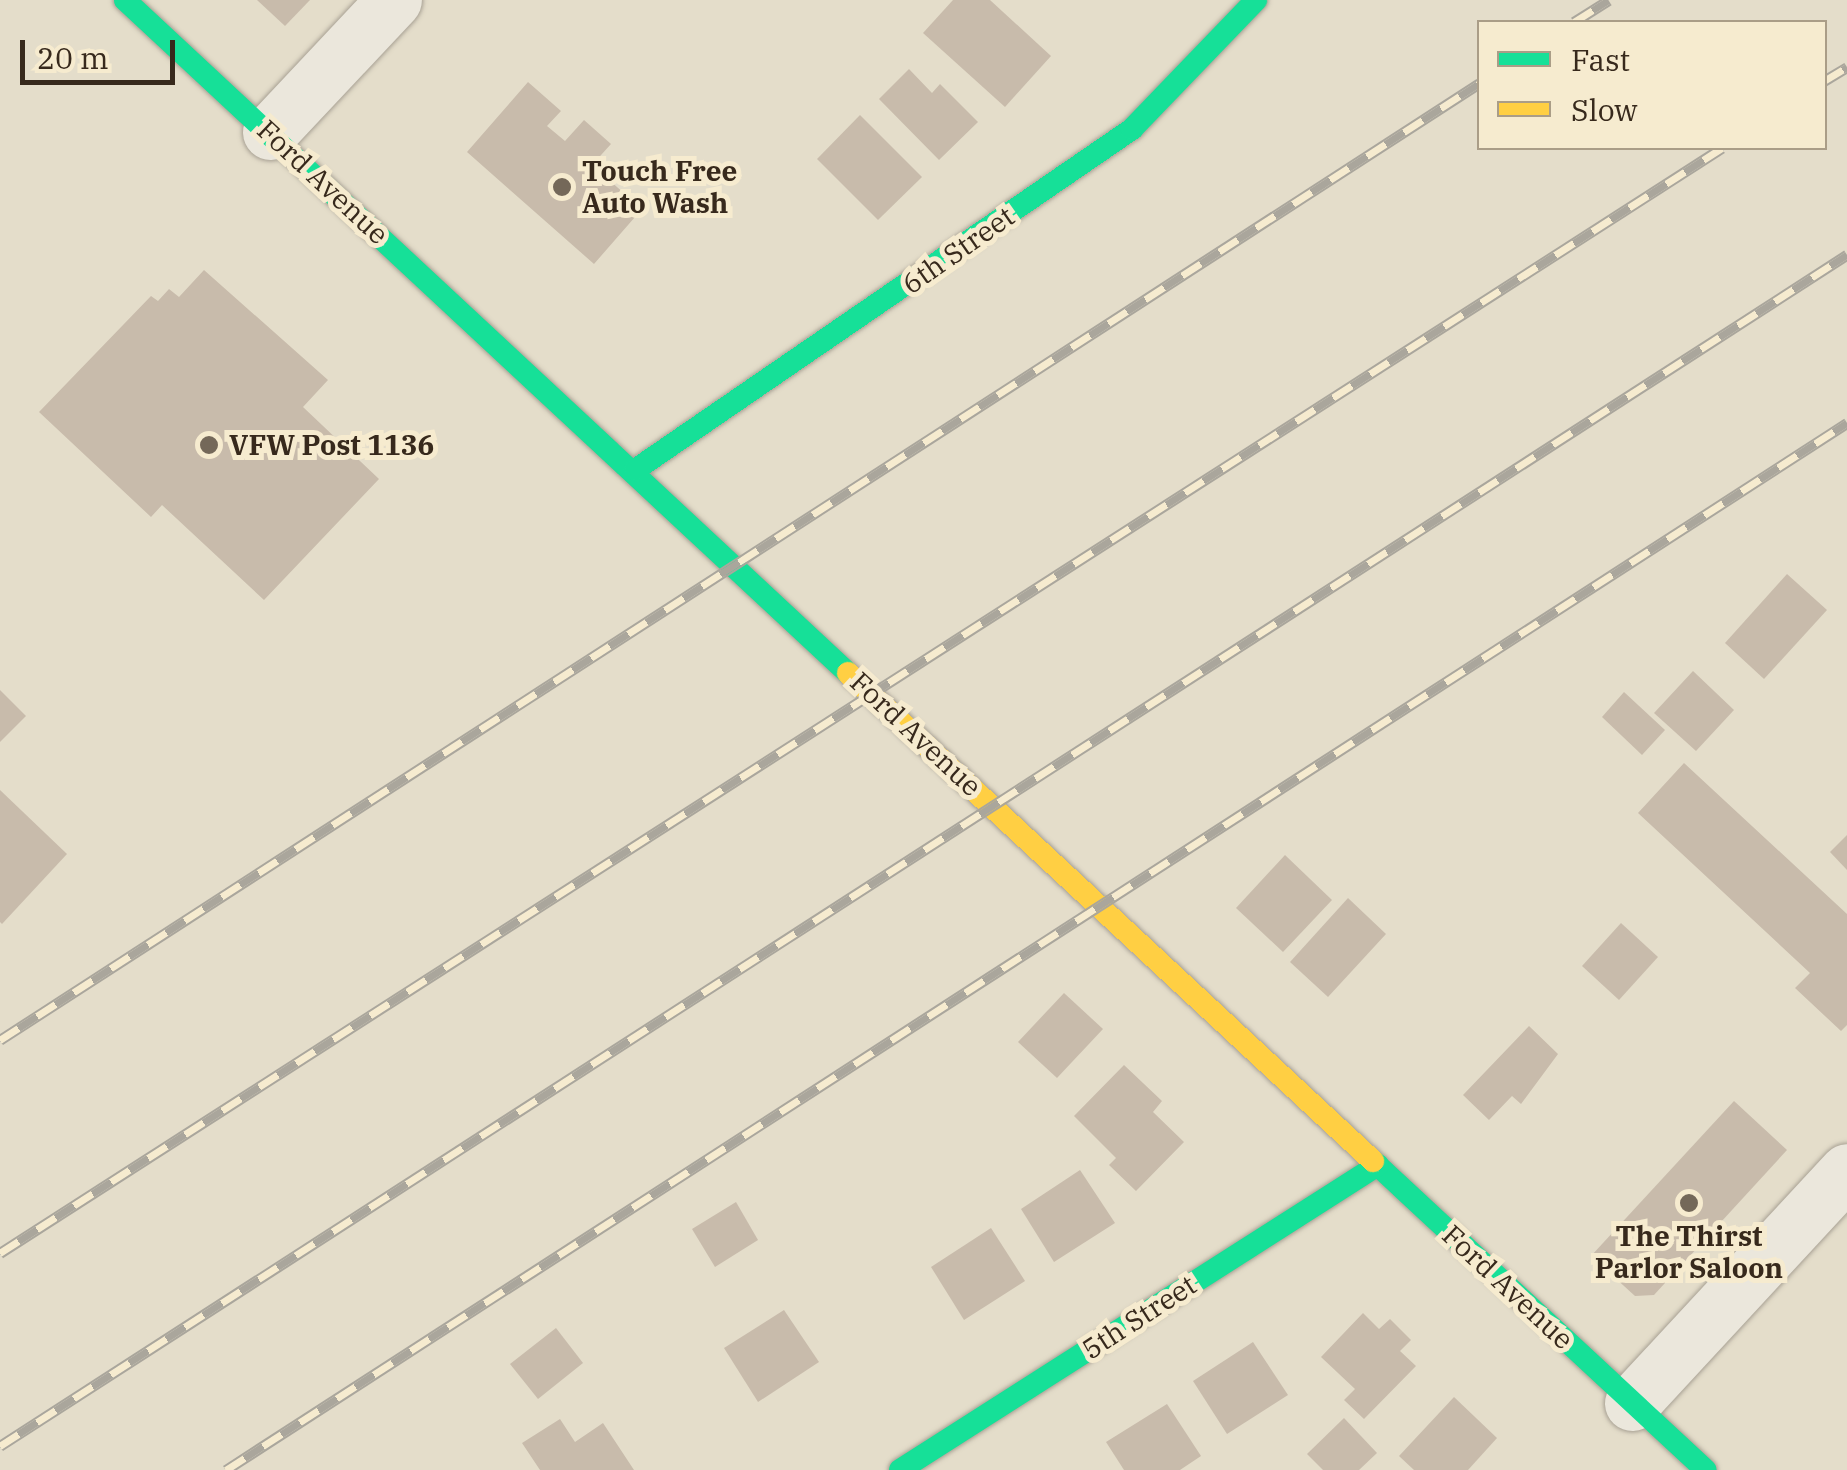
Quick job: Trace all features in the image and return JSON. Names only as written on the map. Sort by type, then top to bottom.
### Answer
[{"type":"main road","name":"Ford Avenue","points":[[125,0],[635,470],[1705,1470]]},
{"type":"main road","name":"6th Street","points":[[635,470],[1132,129],[1256,0]]},
{"type":"main road","name":"5th Street","points":[[900,1470],[1378,1165]]},
{"type":"street","points":[[270,132],[394,0]]},
{"type":"street","points":[[1632,1403],[1847,1170]]},
{"type":"building","points":[[257,0],[310,0],[285,26]]},
{"type":"building","points":[[953,0],[990,0],[1051,56],[1005,107],[923,33]]},
{"type":"building","points":[[909,69],[932,93],[940,84],[978,122],[939,160],[879,99]]},
{"type":"building","name":"Touch Free Auto Wash","points":[[528,82],[561,111],[547,126],[565,141],[584,120],[611,144],[592,165],[642,209],[594,264],[467,152]]},
{"type":"building","points":[[860,115],[922,177],[878,220],[817,159]]},
{"type":"building","name":"VFW Post 1136","points":[[204,270],[328,380],[303,407],[379,479],[264,600],[162,505],[151,517],[39,412],[151,296],[158,301],[169,289],[179,297]]},
{"type":"building","points":[[1787,574],[1827,610],[1764,679],[1725,643]]},
{"type":"building","points":[[1693,671],[1734,710],[1696,751],[1654,713]]},
{"type":"building","points":[[0,690],[26,716],[0,742]]},
{"type":"building","points":[[1624,692],[1665,730],[1642,755],[1602,717]]},
{"type":"building","points":[[1684,763],[1847,914],[1847,1025],[1841,1031],[1795,988],[1810,973],[1638,813]]},
{"type":"building","points":[[0,790],[67,854],[2,924],[0,922]]},
{"type":"building","points":[[1847,835],[1847,870],[1830,852]]},
{"type":"building","points":[[1285,855],[1332,900],[1283,952],[1236,908]]},
{"type":"building","points":[[1348,898],[1386,934],[1328,997],[1290,962]]},
{"type":"building","points":[[1621,923],[1658,957],[1619,1000],[1582,966]]},
{"type":"building","points":[[1064,993],[1103,1029],[1057,1078],[1018,1042]]},
{"type":"building","points":[[1529,1026],[1558,1054],[1521,1104],[1512,1096],[1489,1120],[1463,1095]]},
{"type":"building","points":[[1124,1065],[1162,1101],[1153,1112],[1184,1142],[1136,1191],[1109,1165],[1116,1158],[1074,1116]]},
{"type":"building","name":"The Thirst Parlor Saloon","points":[[1734,1101],[1787,1150],[1654,1295],[1635,1296],[1591,1256]]},
{"type":"building","points":[[1080,1170],[1115,1223],[1054,1262],[1021,1209]]},
{"type":"building","points":[[736,1202],[758,1240],[715,1267],[692,1229]]},
{"type":"building","points":[[991,1228],[1025,1281],[964,1320],[931,1267]]},
{"type":"building","points":[[784,1310],[819,1362],[758,1402],[724,1348]]},
{"type":"building","points":[[1363,1313],[1379,1329],[1390,1319],[1411,1340],[1400,1351],[1416,1366],[1364,1419],[1344,1400],[1355,1389],[1321,1357]]},
{"type":"building","points":[[556,1328],[583,1363],[538,1399],[510,1364]]},
{"type":"building","points":[[1253,1342],[1288,1395],[1227,1434],[1193,1381]]},
{"type":"building","points":[[1454,1397],[1497,1438],[1468,1470],[1414,1470],[1399,1456]]},
{"type":"building","points":[[1167,1404],[1201,1456],[1180,1470],[1124,1470],[1106,1442]]},
{"type":"building","points":[[1344,1418],[1377,1453],[1359,1470],[1323,1470],[1307,1454]]},
{"type":"building","points":[[560,1419],[575,1442],[603,1423],[634,1470],[540,1470],[522,1443]]},
{"type":"railway","points":[[1577,20],[1609,0]]},
{"type":"railway","points":[[1827,79],[1847,67]]},
{"type":"railway","points":[[0,1040],[1477,85]]},
{"type":"railway","points":[[0,1253],[1719,150]]},
{"type":"railway","points":[[0,1446],[1847,255]]},
{"type":"railway","points":[[226,1470],[1847,423]]},
{"type":"traffic: fast","points":[[125,0],[848,673]]},
{"type":"traffic: fast","points":[[635,470],[1132,129],[1256,0]]},
{"type":"traffic: fast","points":[[1373,1161],[1705,1470]]},
{"type":"traffic: fast","points":[[900,1470],[1378,1165]]},
{"type":"traffic: slow","points":[[848,673],[1373,1161]]},
{"type":"place","name":"Touch Free Auto Wash","points":[[562,187]]},
{"type":"place","name":"VFW Post 1136","points":[[209,445]]},
{"type":"place","name":"The Thirst Parlor Saloon","points":[[1689,1203]]}]
